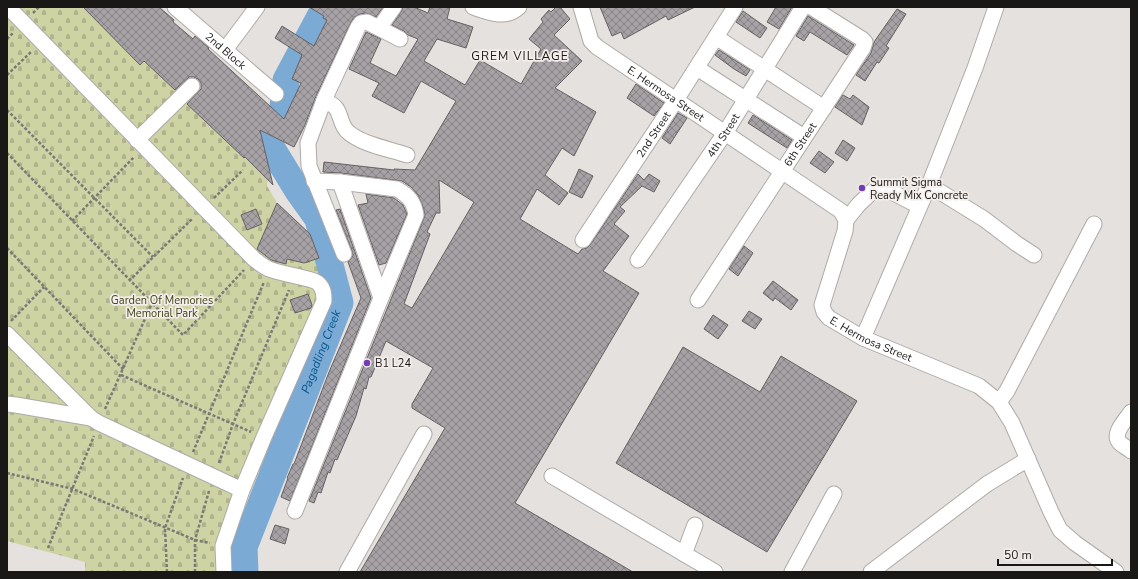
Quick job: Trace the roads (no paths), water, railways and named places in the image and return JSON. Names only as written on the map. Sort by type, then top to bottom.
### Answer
[{"type":"street","points":[[8,7],[254,259],[269,269],[294,277],[314,280],[320,285],[324,292],[324,301],[242,490],[223,546],[224,572]]},
{"type":"street","name":"2nd Block","points":[[175,7],[276,94]]},
{"type":"street","points":[[226,50],[257,7]]},
{"type":"street","points":[[379,28],[394,7]]},
{"type":"street","points":[[473,7],[493,13],[506,14],[519,7]]},
{"type":"street","name":"E. Hermosa Street","points":[[581,7],[593,44],[841,211],[846,220],[845,231],[822,305],[824,312],[829,318],[863,338],[979,386],[999,402],[1012,423],[1060,530],[1075,543],[1116,572]]},
{"type":"street","name":"2nd Street","points":[[583,240],[697,68],[735,7]]},
{"type":"street","name":"4th Street","points":[[638,260],[725,133],[803,7]]},
{"type":"street","name":"6th Street","points":[[698,300],[863,48],[865,42],[862,39],[811,7]]},
{"type":"street","points":[[863,338],[929,185],[975,68],[996,7]]},
{"type":"street","points":[[344,254],[308,166],[308,143],[324,100],[361,23],[367,22],[400,39]]},
{"type":"street","points":[[716,37],[824,108]]},
{"type":"street","points":[[697,68],[804,137]]},
{"type":"street","points":[[141,143],[192,86]]},
{"type":"street","points":[[324,100],[334,105],[345,130],[355,138],[407,155]]},
{"type":"street","points":[[295,511],[416,215],[414,206],[404,193],[397,189],[340,182],[314,181]]},
{"type":"street","points":[[340,182],[381,298]]},
{"type":"street","points":[[929,185],[984,219],[1034,255]]},
{"type":"street","points":[[846,220],[859,204],[876,188],[886,188],[919,206]]},
{"type":"street","points":[[999,402],[1007,391],[1094,224]]},
{"type":"street","points":[[7,334],[91,418],[242,490]]},
{"type":"street","points":[[7,404],[91,418]]},
{"type":"street","points":[[1131,412],[1117,434],[1117,439],[1120,444],[1131,451]]},
{"type":"street","points":[[347,572],[424,434]]},
{"type":"street","points":[[871,572],[987,484],[1028,459]]},
{"type":"street","points":[[552,476],[715,572]]},
{"type":"street","points":[[792,572],[834,494]]},
{"type":"street","points":[[684,554],[695,524]]},
{"type":"waterway","name":"Pagadling Creek","points":[[245,572],[244,547],[340,303],[318,219],[298,191],[268,142],[282,115],[286,80],[325,7]]},
{"type":"place","name":"Summit Sigma Ready Mix Concrete","points":[[862,188]]},
{"type":"place","name":"B1 L24","points":[[367,363]]},
{"type":"district","name":"GREM VILLAGE","points":[[520,56]]},
{"type":"park label","name":"Garden Of Memories Memorial Park","points":[[162,306]]}]
